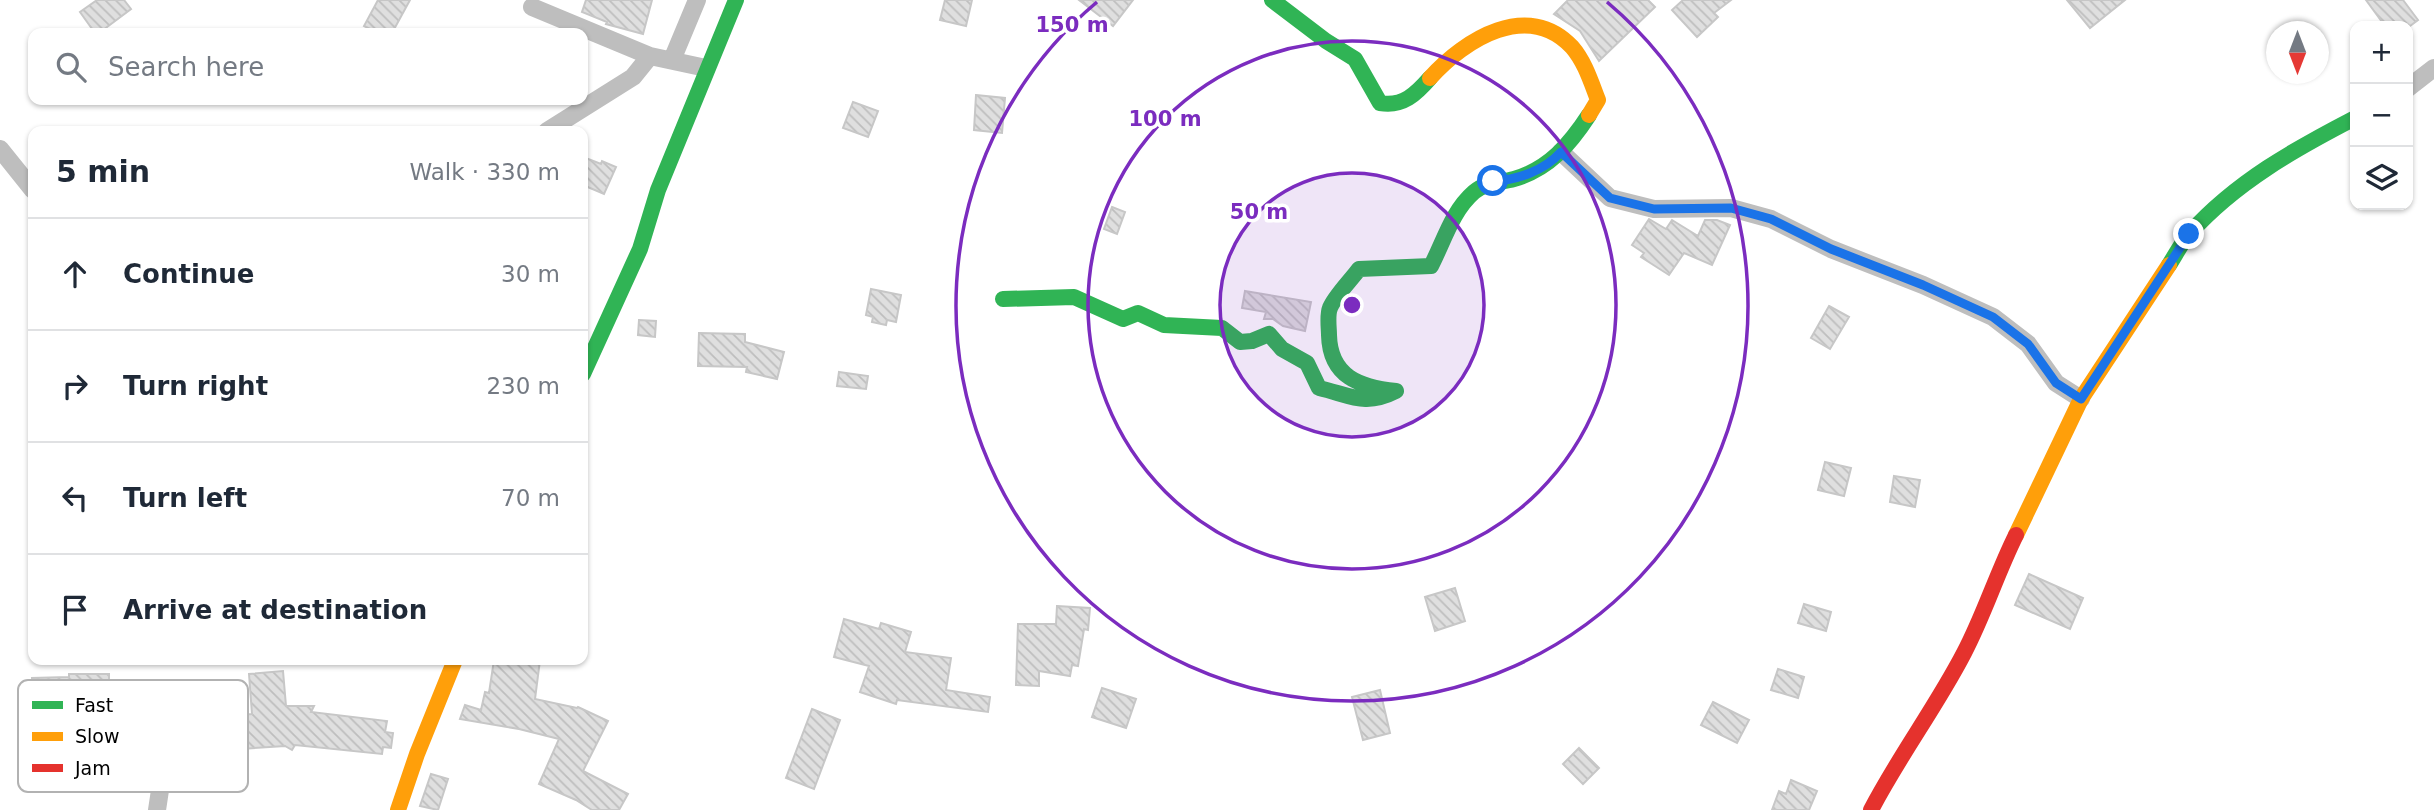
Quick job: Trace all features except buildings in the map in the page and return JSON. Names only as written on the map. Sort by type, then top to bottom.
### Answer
[{"type":"street","points":[[672,60],[697,0]]},
{"type":"street","points":[[588,363],[640,249],[658,190],[736,0]]},
{"type":"street","points":[[1003,299],[1074,297],[1123,319],[1138,313],[1164,325],[1222,328],[1240,342],[1252,341],[1269,334],[1282,349],[1307,363],[1320,388],[1338,391],[1354,400],[1378,401],[1396,391],[1383,390],[1351,378],[1338,368],[1331,356],[1329,309],[1333,303],[1359,269],[1377,265],[1402,268],[1431,266],[1458,211],[1472,193],[1493,181],[1509,180],[1550,164],[1579,133],[1598,100],[1585,66],[1570,43],[1550,28],[1526,21],[1496,26],[1447,61],[1411,97],[1396,104],[1380,103],[1355,59],[1326,41],[1272,0]]},
{"type":"street","points":[[532,7],[583,28]]},
{"type":"street","points":[[588,30],[650,56],[706,68]]},
{"type":"street","points":[[555,126],[633,77],[650,56]]},
{"type":"street","points":[[2413,84],[2434,68]]},
{"type":"street","points":[[1871,810],[1966,650],[1996,576],[2081,399],[2189,234],[2242,184],[2300,147],[2350,121]]},
{"type":"street","points":[[0,149],[28,184]]},
{"type":"street","points":[[1561,152],[1610,198],[1654,209],[1731,208],[1771,219],[1831,249],[1923,285],[1993,317],[2028,344],[2056,383],[2081,399]]},
{"type":"street","points":[[398,810],[416,754],[453,665]]},
{"type":"street","points":[[157,810],[160,792]]},
{"type":"traffic: fast","points":[[588,363],[640,249],[658,190],[736,0]]},
{"type":"traffic: fast","points":[[1272,0],[1326,41],[1355,59],[1380,103],[1402,101],[1420,89],[1430,78]]},
{"type":"traffic: fast","points":[[1003,299],[1074,297],[1123,319],[1138,313],[1164,325],[1222,328],[1240,342],[1252,341],[1269,334],[1282,349],[1307,363],[1319,388],[1366,399],[1385,396],[1396,391],[1359,383],[1341,370],[1335,361],[1328,318],[1335,299],[1359,269],[1431,266],[1454,217],[1474,192],[1538,169],[1558,154],[1589,115]]},
{"type":"traffic: fast","points":[[2169,265],[2190,233],[2247,182],[2310,142],[2350,121]]},
{"type":"traffic: slow","points":[[1430,78],[1461,50],[1479,39],[1498,30],[1517,26],[1536,27],[1555,33],[1572,47],[1581,59],[1598,100],[1589,115]]},
{"type":"traffic: slow","points":[[2016,535],[2081,399],[2169,265]]},
{"type":"traffic: slow","points":[[398,810],[453,665]]},
{"type":"traffic: jam","points":[[1871,810],[1964,653],[2016,535]]},
{"type":"route","points":[[1493,181],[1509,180],[1550,164],[1561,152],[1610,198],[1654,209],[1731,208],[1771,219],[1831,249],[1923,285],[1993,317],[2028,344],[2056,383],[2081,399],[2189,234]]}]
